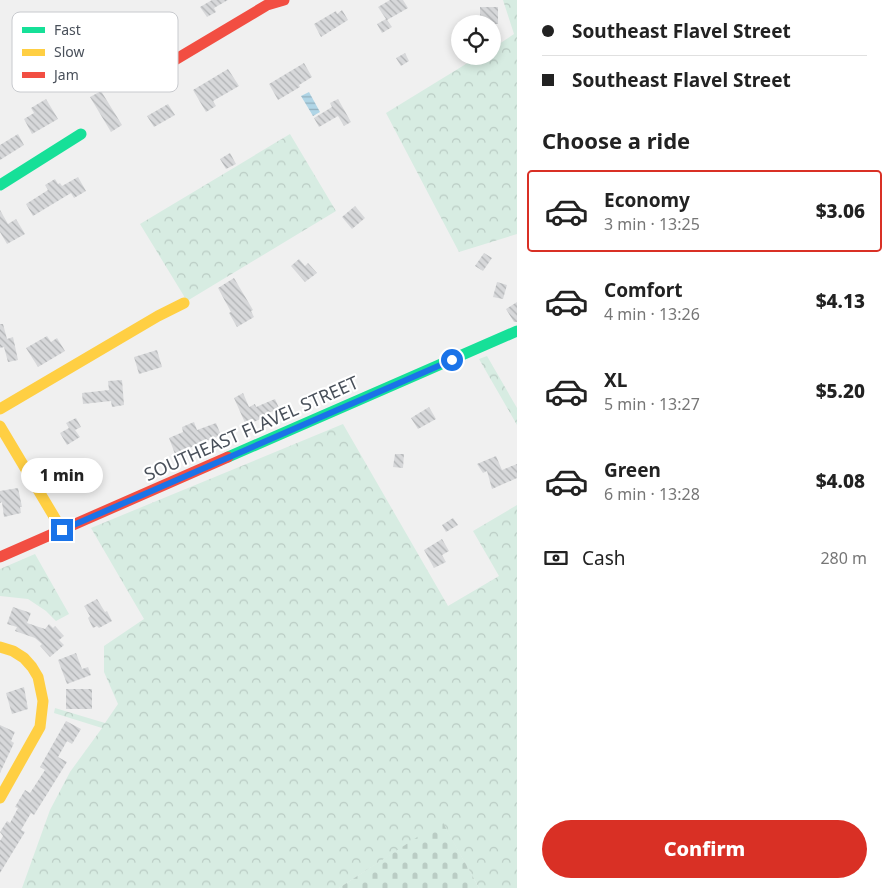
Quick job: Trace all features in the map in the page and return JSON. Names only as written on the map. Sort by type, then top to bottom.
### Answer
[{"type":"street","points":[[178,59],[267,5],[284,0]]},
{"type":"street","points":[[0,185],[80,134]]},
{"type":"street","points":[[0,409],[158,316],[184,303]]},
{"type":"street","name":"SOUTHEAST FLAVEL STREET","points":[[0,557],[517,331]]},
{"type":"street","points":[[0,426],[62,530]]},
{"type":"street","points":[[0,647],[8,648],[31,665],[39,677],[44,697],[43,716],[40,727],[0,798]]},
{"type":"green space","points":[[503,0],[517,0],[517,234],[459,252],[386,113],[464,65],[501,65],[501,43],[514,34]]},
{"type":"green space","points":[[290,134],[336,211],[187,301],[140,224]]},
{"type":"green space","points":[[487,356],[517,408],[517,425],[479,359]]},
{"type":"green space","points":[[343,424],[448,606],[499,576],[473,531],[517,505],[517,888],[479,888],[442,822],[339,888],[22,888],[50,810],[70,772],[102,728],[54,713],[55,708],[105,723],[118,704],[104,672],[104,646],[144,619],[91,528]]},
{"type":"green space","points":[[35,554],[69,614],[56,621],[46,611],[28,599],[0,596],[0,569]]},
{"type":"green space","points":[[442,821],[479,888],[339,888]]},
{"type":"water","points":[[309,92],[320,112],[313,116],[301,96]]},
{"type":"building","points":[[212,0],[228,0],[214,8],[216,12],[207,17],[200,7]]},
{"type":"building","points":[[390,0],[403,0],[408,8],[387,20],[392,27],[382,33],[377,24],[386,19],[378,7]]},
{"type":"building","points":[[480,7],[498,7],[498,15],[480,15]]},
{"type":"building","points":[[342,10],[348,20],[321,37],[314,24],[336,11],[337,14]]},
{"type":"building","points":[[405,53],[409,61],[401,66],[396,58]]},
{"type":"building","points":[[304,63],[312,77],[299,85],[300,87],[278,100],[269,84]]},
{"type":"building","points":[[228,69],[239,86],[213,101],[216,106],[206,112],[193,90]]},
{"type":"building","points":[[102,92],[122,125],[111,132],[90,97]]},
{"type":"building","points":[[46,99],[58,119],[32,134],[24,119],[34,113],[31,108]]},
{"type":"building","points":[[338,99],[351,122],[344,126],[338,116],[319,127],[314,118],[332,107],[330,103]]},
{"type":"building","points":[[168,104],[175,115],[154,127],[147,116]]},
{"type":"building","points":[[18,134],[24,145],[0,160],[0,145]]},
{"type":"building","points":[[230,153],[236,164],[226,169],[220,159]]},
{"type":"building","points":[[78,177],[86,191],[74,198],[71,193],[33,216],[26,204],[48,190],[45,185],[55,179],[62,186]]},
{"type":"building","points":[[355,206],[365,218],[352,229],[342,217]]},
{"type":"building","points":[[0,210],[8,224],[16,219],[25,234],[7,244],[0,232]]},
{"type":"building","points":[[484,253],[492,258],[483,271],[475,266]]},
{"type":"building","points":[[299,259],[305,266],[308,263],[317,273],[305,282],[291,266]]},
{"type":"building","points":[[234,278],[253,310],[251,311],[254,317],[237,327],[218,288]]},
{"type":"building","points":[[497,282],[507,285],[503,299],[493,297]]},
{"type":"building","points":[[517,302],[517,322],[514,322],[506,309]]},
{"type":"building","points":[[0,324],[3,324],[7,339],[13,337],[18,360],[8,362],[4,347],[0,348]]},
{"type":"building","points":[[47,336],[51,342],[57,338],[65,351],[38,367],[26,348]]},
{"type":"building","points":[[157,350],[162,367],[139,374],[134,357]]},
{"type":"building","points":[[122,380],[124,405],[112,407],[111,401],[83,404],[82,393],[109,390],[108,381]]},
{"type":"building","points":[[243,393],[249,407],[255,404],[256,407],[275,399],[279,408],[267,414],[268,416],[246,425],[234,398]]},
{"type":"building","points":[[429,407],[436,419],[418,429],[411,418]]},
{"type":"building","points":[[76,418],[81,427],[75,430],[80,437],[67,445],[60,433],[69,428],[66,423]]},
{"type":"building","points":[[194,422],[197,430],[216,423],[221,435],[175,454],[169,438],[183,432],[182,427]]},
{"type":"building","points":[[395,454],[404,454],[403,468],[393,467]]},
{"type":"building","points":[[496,456],[502,470],[517,464],[517,478],[492,489],[487,471],[483,473],[477,464]]},
{"type":"building","points":[[18,488],[22,507],[20,507],[21,513],[4,517],[2,502],[0,503],[0,491]]},
{"type":"building","points":[[453,518],[458,525],[446,532],[442,525]]},
{"type":"building","points":[[442,539],[449,551],[442,555],[446,562],[434,568],[424,550]]},
{"type":"building","points":[[97,599],[105,612],[107,611],[112,621],[99,628],[97,626],[93,628],[88,618],[90,616],[84,606]]},
{"type":"building","points":[[13,607],[31,613],[27,623],[45,629],[49,624],[53,628],[55,626],[64,636],[59,640],[64,645],[50,657],[40,646],[42,644],[35,638],[15,631],[17,627],[7,624]]},
{"type":"building","points":[[76,653],[82,669],[88,667],[91,675],[67,684],[58,660]]},
{"type":"building","points":[[24,687],[28,709],[12,714],[6,693]]},
{"type":"building","points":[[66,689],[92,689],[92,709],[66,709]]},
{"type":"building","points":[[66,721],[81,729],[72,744],[67,741],[58,757],[67,762],[34,815],[31,813],[21,830],[25,832],[0,873],[0,841],[3,836],[0,832],[7,821],[10,823],[18,808],[15,807],[25,790],[30,793],[45,770],[40,767]]},
{"type":"building","points":[[0,725],[15,732],[11,741],[14,743],[0,773]]},
{"type":"traffic: fast","points":[[0,185],[81,134]]},
{"type":"traffic: fast","points":[[228,457],[517,331]]},
{"type":"traffic: slow","points":[[0,409],[158,316],[184,303]]},
{"type":"traffic: slow","points":[[0,426],[62,530]]},
{"type":"traffic: slow","points":[[0,647],[13,651],[24,658],[32,667],[38,677],[43,701],[40,727],[0,798]]},
{"type":"traffic: jam","points":[[178,58],[267,5],[284,0]]},
{"type":"traffic: jam","points":[[0,557],[228,457]]},
{"type":"route","points":[[62,530],[452,360]]}]
